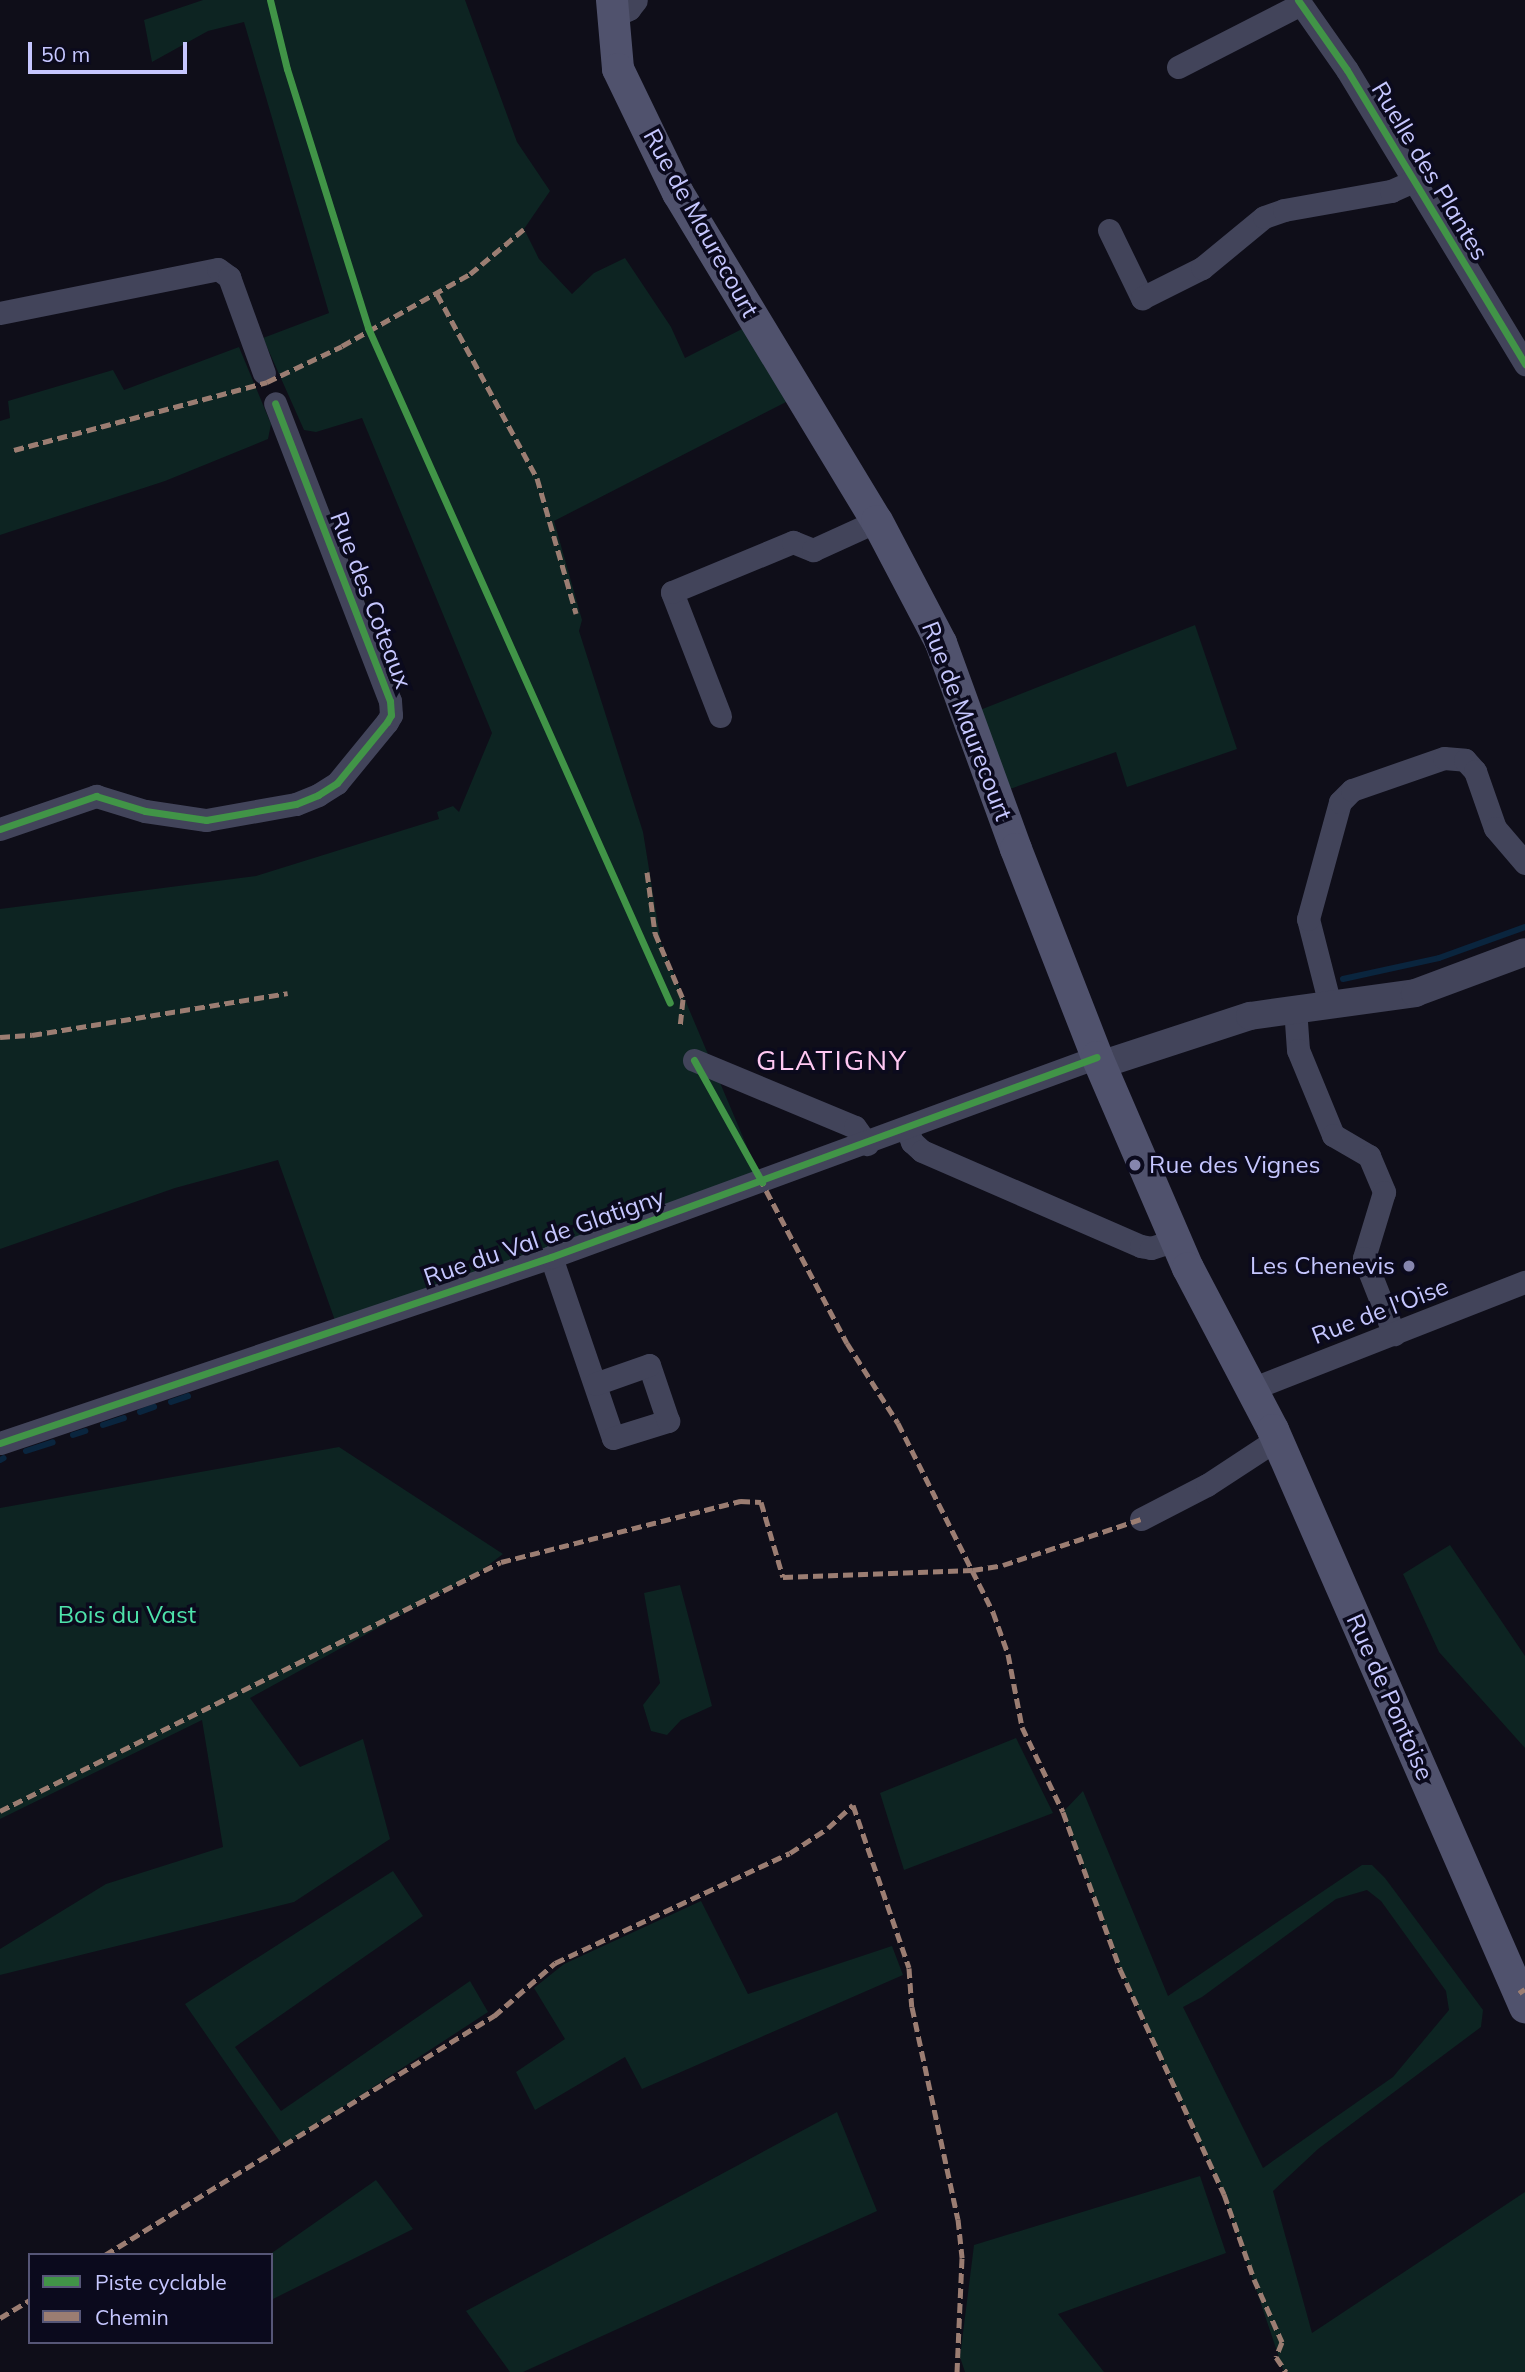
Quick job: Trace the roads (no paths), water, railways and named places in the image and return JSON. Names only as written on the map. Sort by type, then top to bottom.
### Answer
[{"type":"main road","name":"Rue de Maurecourt","points":[[620,5],[618,69],[678,193],[877,521],[942,643],[1016,849],[1099,1061],[1200,1291],[1254,1388]]},
{"type":"main road","name":"Rue de Pontoise","points":[[1254,1388],[1525,2007]]},
{"type":"street","points":[[1178,67],[1299,2]]},
{"type":"street","name":"Ruelle des Plantes","points":[[1299,2],[1347,70],[1525,365]]},
{"type":"street","points":[[1109,230],[1142,298],[1202,268],[1264,217],[1284,210],[1391,191],[1413,181]]},
{"type":"street","points":[[0,313],[212,269],[227,274],[264,373]]},
{"type":"street","name":"Rue des Coteaux","points":[[0,829],[96,796],[145,811],[206,820],[296,804],[337,783],[387,722],[391,715],[390,701],[275,403]]},
{"type":"street","points":[[720,716],[672,592],[793,542],[813,550],[877,521]]},
{"type":"street","points":[[1330,1005],[1308,919],[1340,803],[1352,790],[1444,758],[1465,760],[1475,771],[1495,828],[1525,863]]},
{"type":"street","points":[[1099,1061],[1250,1016],[1424,990],[1525,952]]},
{"type":"street","points":[[1295,1008],[1297,1050],[1333,1135],[1370,1156],[1384,1192],[1364,1258],[1394,1334]]},
{"type":"street","points":[[694,1060],[855,1127],[867,1144]]},
{"type":"street","name":"Rue du Val de Glatigny","points":[[0,1443],[551,1257],[1099,1061]]},
{"type":"street","points":[[907,1129],[912,1142],[922,1151],[1141,1246],[1151,1248],[1176,1240]]},
{"type":"street","points":[[551,1257],[595,1384]]},
{"type":"street","name":"Rue de l'Oise","points":[[1254,1388],[1525,1282]]},
{"type":"street","points":[[1141,1519],[1207,1485],[1277,1439]]},
{"type":"waterway","points":[[1343,979],[1439,958],[1525,927]]},
{"type":"waterway","points":[[171,1402],[188,1396]]},
{"type":"waterway","points":[[140,1412],[154,1407]]},
{"type":"waterway","points":[[103,1425],[124,1418]]},
{"type":"waterway","points":[[73,1435],[85,1431]]},
{"type":"waterway","points":[[26,1451],[53,1442]]},
{"type":"waterway","points":[[0,1460],[4,1458]]},
{"type":"place","name":"Rue des Vignes","points":[[1135,1165]]},
{"type":"place","name":"Les Chenevis","points":[[1409,1266]]},
{"type":"district","name":"GLATIGNY","points":[[832,1060]]},
{"type":"park label","name":"Bois du Vast","points":[[127,1615]]}]
